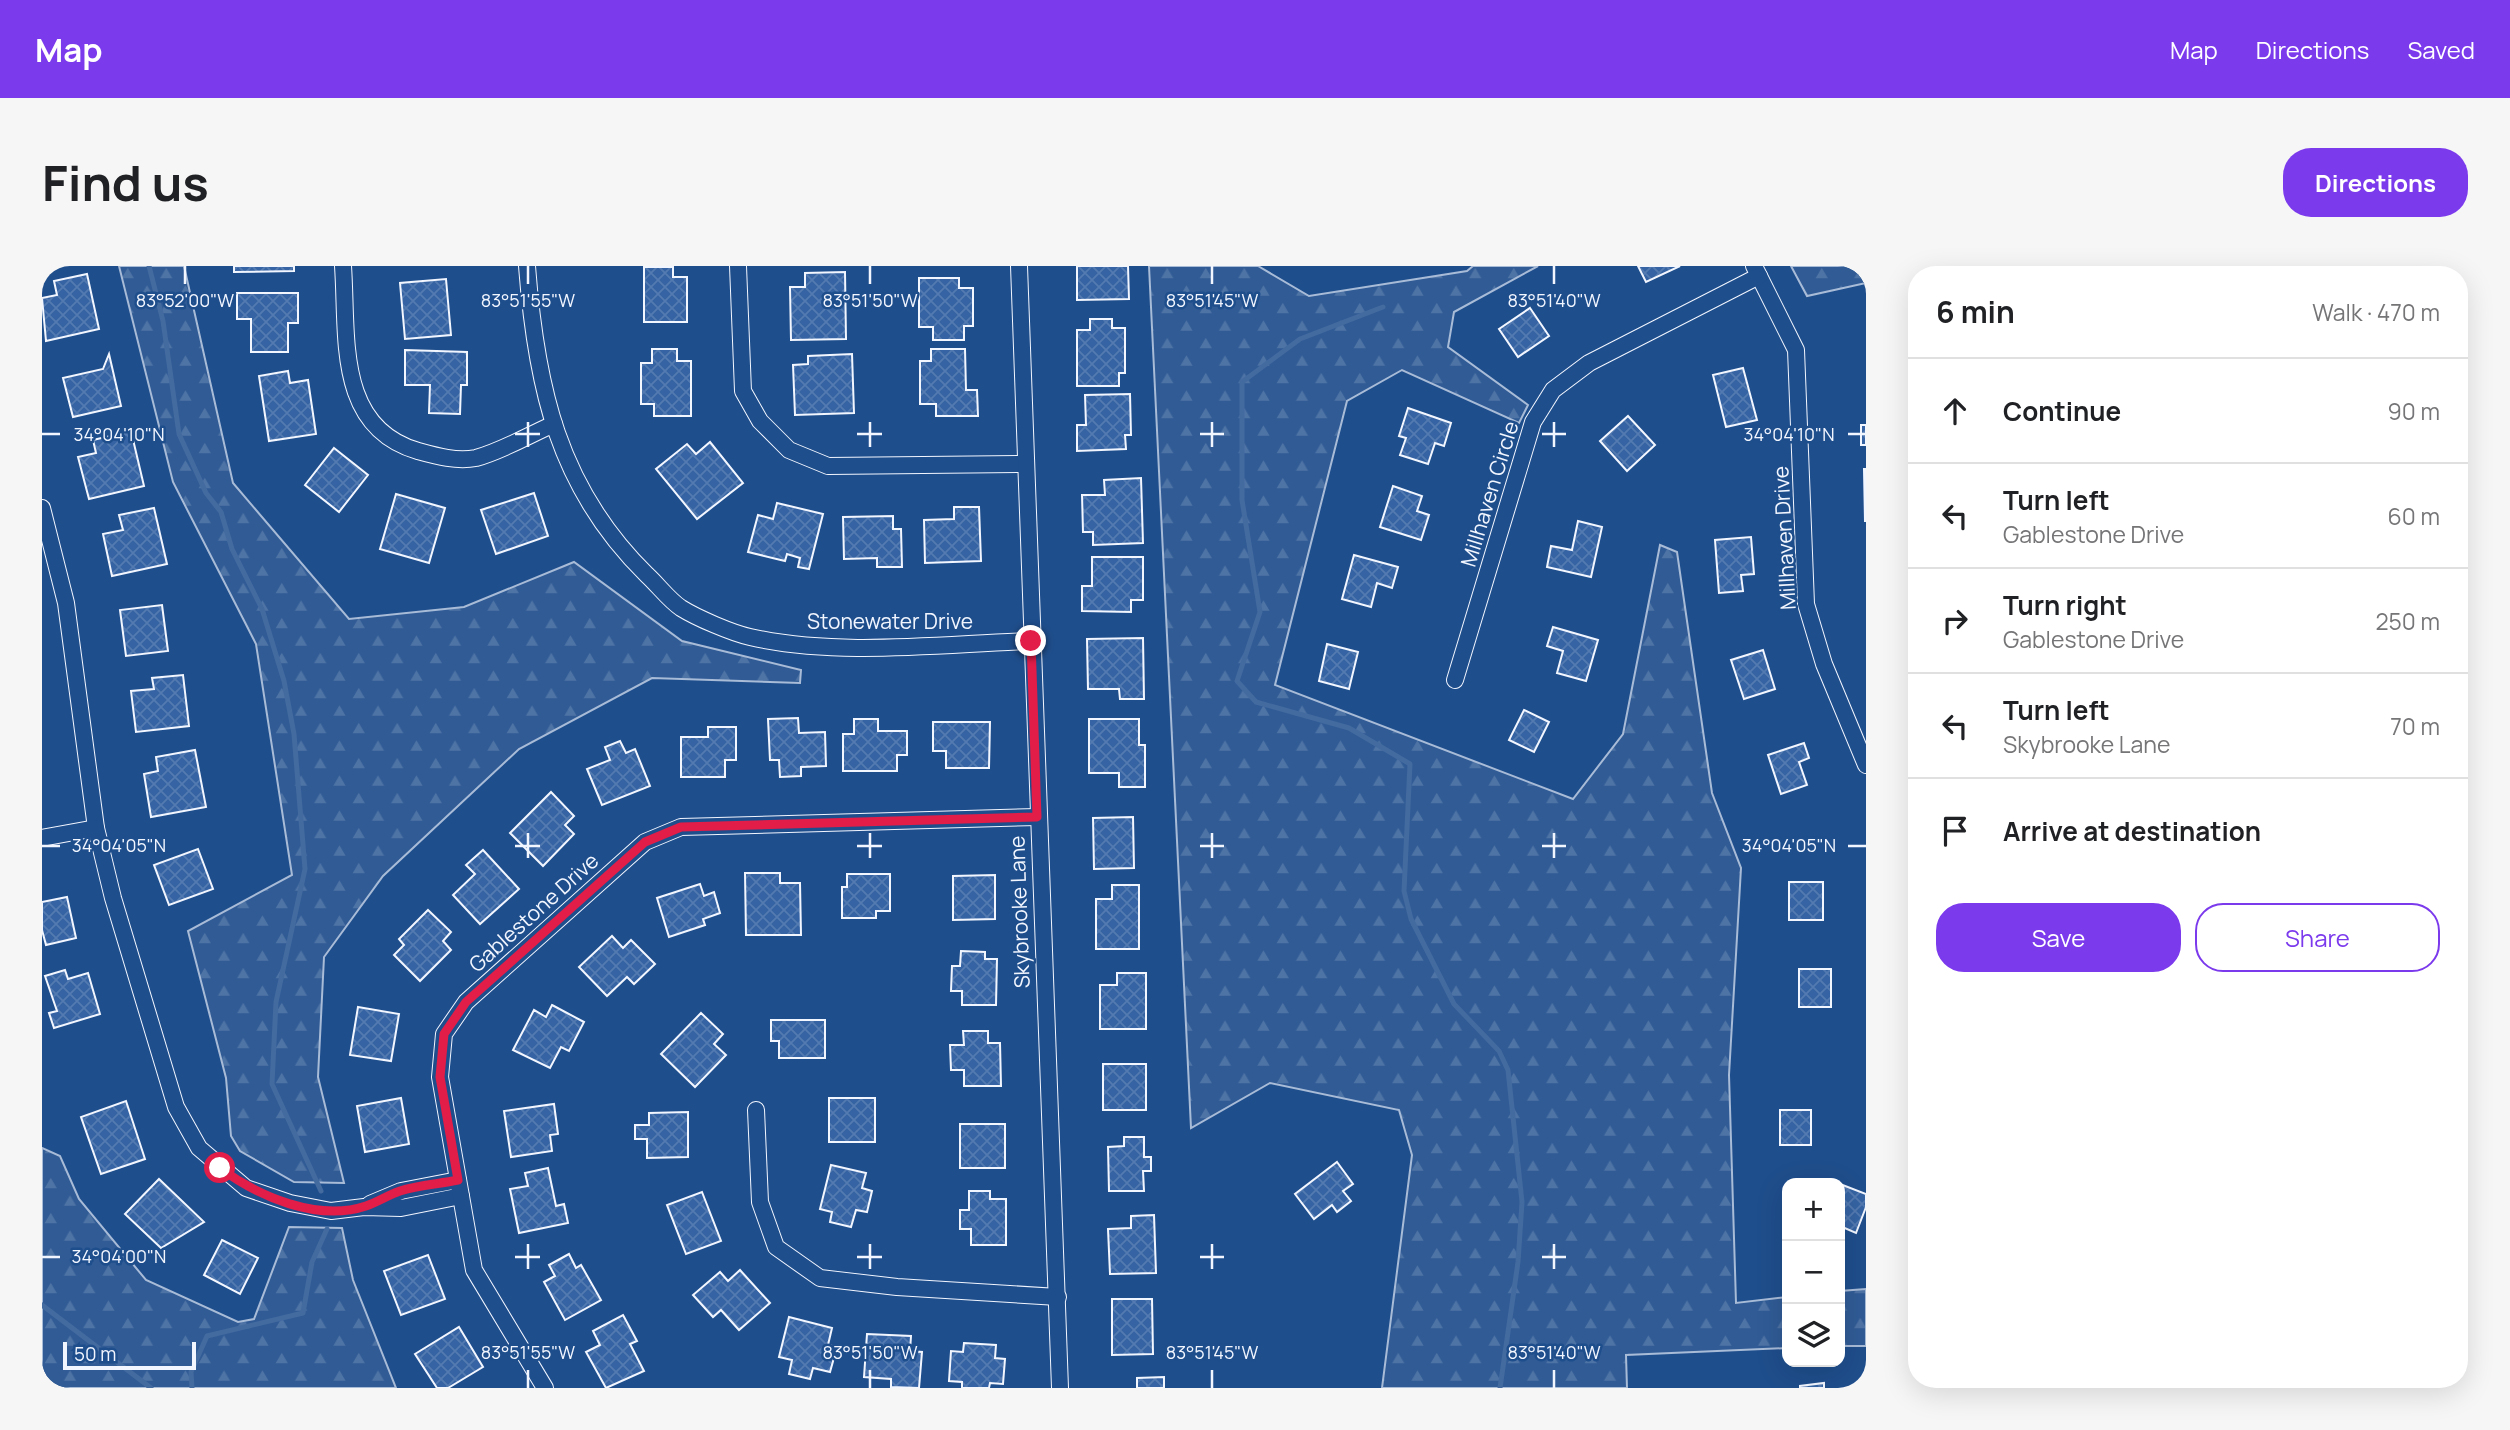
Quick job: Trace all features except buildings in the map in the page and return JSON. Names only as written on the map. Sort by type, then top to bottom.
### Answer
[{"type":"street","points":[[344,266],[352,386],[372,425],[395,444],[442,458],[475,458],[554,424]]},
{"type":"street","name":"Stonewater Drive","points":[[527,266],[533,340],[554,424],[579,490],[624,553],[681,608],[748,637],[829,647],[1031,641]]},
{"type":"street","points":[[737,266],[743,391],[760,421],[789,450],[828,466],[1025,464]]},
{"type":"street","name":"Skybrooke Lane","points":[[1018,266],[1060,1388]]},
{"type":"street","name":"Millhaven Circle","points":[[1455,680],[1533,422],[1553,390],[1589,363],[1757,271]]},
{"type":"street","name":"Millhaven Drive","points":[[1757,271],[1796,351],[1806,604],[1824,664],[1866,765]]},
{"type":"street","points":[[42,508],[66,603],[96,828],[113,898],[176,1107],[199,1148],[246,1188],[290,1203],[331,1211],[365,1207],[401,1208],[460,1188]]},
{"type":"street","name":"Gablestone Drive","points":[[545,1388],[474,1270],[440,1077],[444,1034],[466,1002],[645,842],[681,827],[1037,817]]},
{"type":"street","points":[[42,838],[96,828]]},
{"type":"street","points":[[756,1110],[760,1202],[776,1247],[820,1278],[897,1287],[1058,1297]]},
{"type":"green space","points":[[119,266],[184,266],[233,483],[349,619],[464,607],[574,562],[682,641],[801,670],[800,683],[652,678],[519,749],[383,876],[324,957],[318,1077],[344,1183],[294,1182],[240,1151],[231,1136],[226,1078],[188,931],[292,875],[256,644],[173,482]]},
{"type":"green space","points":[[1149,266],[1258,266],[1309,296],[1467,271],[1473,266],[1538,266],[1454,312],[1448,347],[1528,405],[1519,423],[1402,370],[1347,401],[1275,685],[1573,799],[1623,734],[1660,545],[1677,552],[1712,793],[1741,868],[1729,1075],[1736,1303],[1782,1298],[1782,1348],[1626,1355],[1627,1388],[1382,1388],[1412,1155],[1399,1110],[1270,1083],[1191,1128]]},
{"type":"green space","points":[[1791,266],[1866,266],[1866,283],[1807,296]]},
{"type":"green space","points":[[42,1148],[60,1156],[79,1199],[146,1280],[238,1322],[254,1319],[289,1227],[342,1228],[353,1280],[396,1388],[42,1388]]},
{"type":"green space","points":[[1866,1289],[1866,1346],[1845,1346],[1845,1291]]},
{"type":"waterway","points":[[149,266],[163,321],[179,434],[206,493],[221,512],[232,549],[262,609],[284,681],[294,734],[305,869],[276,1002],[272,1084],[321,1191]]},
{"type":"waterway","points":[[1383,307],[1300,339],[1242,382],[1242,500],[1260,612],[1237,681],[1256,702],[1349,728],[1410,764],[1404,891],[1411,919],[1454,1004],[1499,1051],[1508,1070],[1522,1202],[1518,1262],[1500,1388]]},
{"type":"waterway","points":[[192,1388],[191,1372],[207,1336],[303,1313],[312,1262],[327,1229]]},
{"type":"waterway","points":[[42,1305],[151,1388]]},
{"type":"route","points":[[220,1168],[246,1188],[290,1203],[331,1211],[365,1207],[401,1191],[458,1180],[440,1077],[444,1034],[466,1002],[645,842],[681,827],[1037,817],[1031,641]]}]
